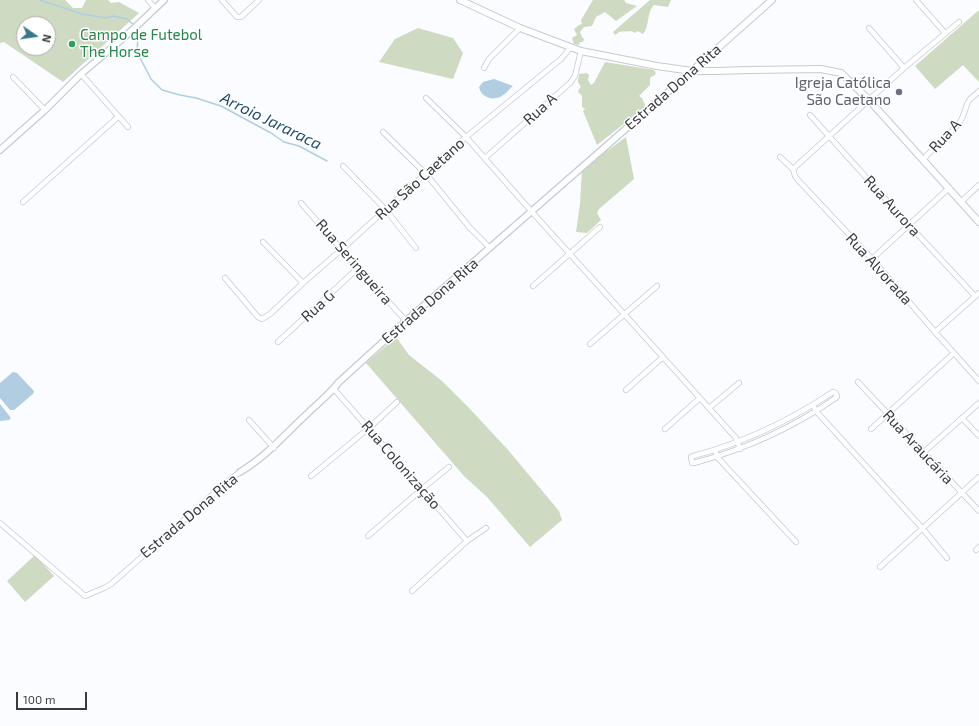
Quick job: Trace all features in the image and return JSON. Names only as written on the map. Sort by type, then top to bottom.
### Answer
[{"type":"main road","points":[[460,0],[520,28],[571,48],[657,66],[692,71],[715,72],[800,69],[832,70],[841,73],[869,100],[979,222]]},
{"type":"main road","name":"Estrada Dona Rita","points":[[692,71],[772,0]]},
{"type":"street","points":[[148,0],[155,8]]},
{"type":"street","points":[[0,150],[45,110],[81,74],[138,26],[164,0]]},
{"type":"street","points":[[222,0],[238,17],[241,17],[259,0]]},
{"type":"street","points":[[916,0],[945,33]]},
{"type":"street","points":[[793,169],[904,68],[960,22]]},
{"type":"street","points":[[484,68],[490,59],[520,28]]},
{"type":"street","points":[[869,28],[904,68]]},
{"type":"street","name":"Rua São Caetano","points":[[225,278],[258,317],[262,319],[270,314],[466,137],[544,74],[571,48]]},
{"type":"street","name":"Rua A","points":[[485,158],[570,83],[575,76],[581,51]]},
{"type":"street","name":"Estrada Dona Rita","points":[[0,522],[85,596],[111,584],[227,482],[274,448],[334,389],[338,382],[692,71]]},
{"type":"street","points":[[81,74],[128,127]]},
{"type":"street","points":[[13,77],[45,110]]},
{"type":"street","name":"Rua A","points":[[923,160],[932,149],[940,143],[960,122],[968,102],[979,91]]},
{"type":"street","points":[[426,98],[466,137],[736,438],[740,449]]},
{"type":"street","name":"Rua Aurora","points":[[810,115],[908,225],[977,295]]},
{"type":"street","points":[[23,202],[118,117]]},
{"type":"street","points":[[383,132],[426,174],[470,228],[490,248]]},
{"type":"street","name":"Rua Alvorada","points":[[780,157],[793,169],[798,180],[872,259],[979,381]]},
{"type":"street","points":[[343,166],[386,210],[416,248]]},
{"type":"street","points":[[961,202],[979,185]]},
{"type":"street","points":[[872,259],[949,188]]},
{"type":"street","name":"Rua Seringueira","points":[[301,203],[406,321]]},
{"type":"street","points":[[533,286],[600,227]]},
{"type":"street","points":[[263,242],[303,283]]},
{"type":"street","name":"Rua G","points":[[278,342],[358,268]]},
{"type":"street","points":[[590,344],[657,286]]},
{"type":"street","points":[[935,332],[977,295]]},
{"type":"street","points":[[871,429],[954,353]]},
{"type":"street","points":[[626,390],[663,357]]},
{"type":"street","name":"Rua Araucária","points":[[858,382],[979,512]]},
{"type":"street","points":[[709,408],[739,383]]},
{"type":"street","name":"Rua Colonização","points":[[334,389],[467,541]]},
{"type":"street","points":[[833,392],[836,393],[837,398],[816,411],[781,431],[740,449],[717,457],[692,463],[691,457],[693,456],[738,442],[778,425],[833,392]]},
{"type":"street","points":[[665,429],[700,398]]},
{"type":"street","points":[[312,476],[369,428],[397,402]]},
{"type":"street","points":[[924,452],[979,404]]},
{"type":"street","points":[[813,405],[816,411],[947,558]]},
{"type":"street","points":[[962,418],[979,436]]},
{"type":"street","points":[[249,420],[274,448]]},
{"type":"street","points":[[715,450],[717,457],[796,542]]},
{"type":"street","points":[[368,536],[449,467]]},
{"type":"street","points":[[880,567],[979,477]]},
{"type":"street","points":[[412,591],[467,541],[486,528]]},
{"type":"green space","points":[[0,0],[65,0],[73,8],[82,8],[86,0],[108,0],[111,3],[119,2],[139,13],[63,82],[25,56],[56,56],[56,16],[16,16],[16,50],[4,42],[0,43]]},
{"type":"green space","points":[[593,0],[624,0],[626,3],[637,6],[616,21],[605,12],[596,17],[592,26],[584,27],[580,32],[584,39],[583,42],[580,42],[579,45],[574,44],[572,38],[577,35],[574,29],[582,24],[581,20]]},
{"type":"green space","points":[[650,0],[671,0],[668,7],[654,5],[650,12],[647,27],[643,34],[638,31],[635,33],[631,31],[619,32],[615,35],[613,32]]},
{"type":"green space","points":[[979,10],[979,82],[963,65],[935,89],[915,66]]},
{"type":"green space","points":[[418,28],[453,38],[463,53],[453,79],[379,62],[395,39]]},
{"type":"green space","points":[[605,62],[654,70],[656,74],[650,78],[650,85],[639,96],[642,98],[645,105],[644,108],[597,145],[583,111],[585,109],[582,107],[582,96],[578,92],[581,87],[578,82],[579,74],[587,73],[589,75],[588,80],[591,85],[594,83]]},
{"type":"green space","points":[[626,137],[634,179],[599,209],[597,213],[601,220],[587,233],[576,232],[580,204],[582,169]]},
{"type":"green space","points":[[396,337],[409,355],[442,381],[470,409],[509,451],[559,511],[562,520],[530,547],[487,497],[464,476],[366,363]]},
{"type":"green space","points":[[35,555],[54,576],[25,602],[7,581]]},
{"type":"water","points":[[494,79],[513,86],[500,97],[486,97],[479,87],[483,82]]},
{"type":"water","points":[[13,372],[17,373],[34,391],[33,394],[14,410],[10,410],[0,398],[0,383]]},
{"type":"water","points":[[0,404],[11,418],[9,420],[0,421]]},
{"type":"waterway","name":"Arroio Jararaca","points":[[40,0],[82,14],[106,18],[113,16],[127,19],[135,26]]},
{"type":"waterway","name":"Arroio Jararaca","points":[[136,29],[138,35],[137,52],[151,79],[162,90],[221,106],[271,133],[284,142],[299,146],[327,161]]},
{"type":"place","name":"Campo de Futebol The Horse","points":[[72,44]]},
{"type":"place","name":"Igreja Católica São Caetano","points":[[899,92]]}]
